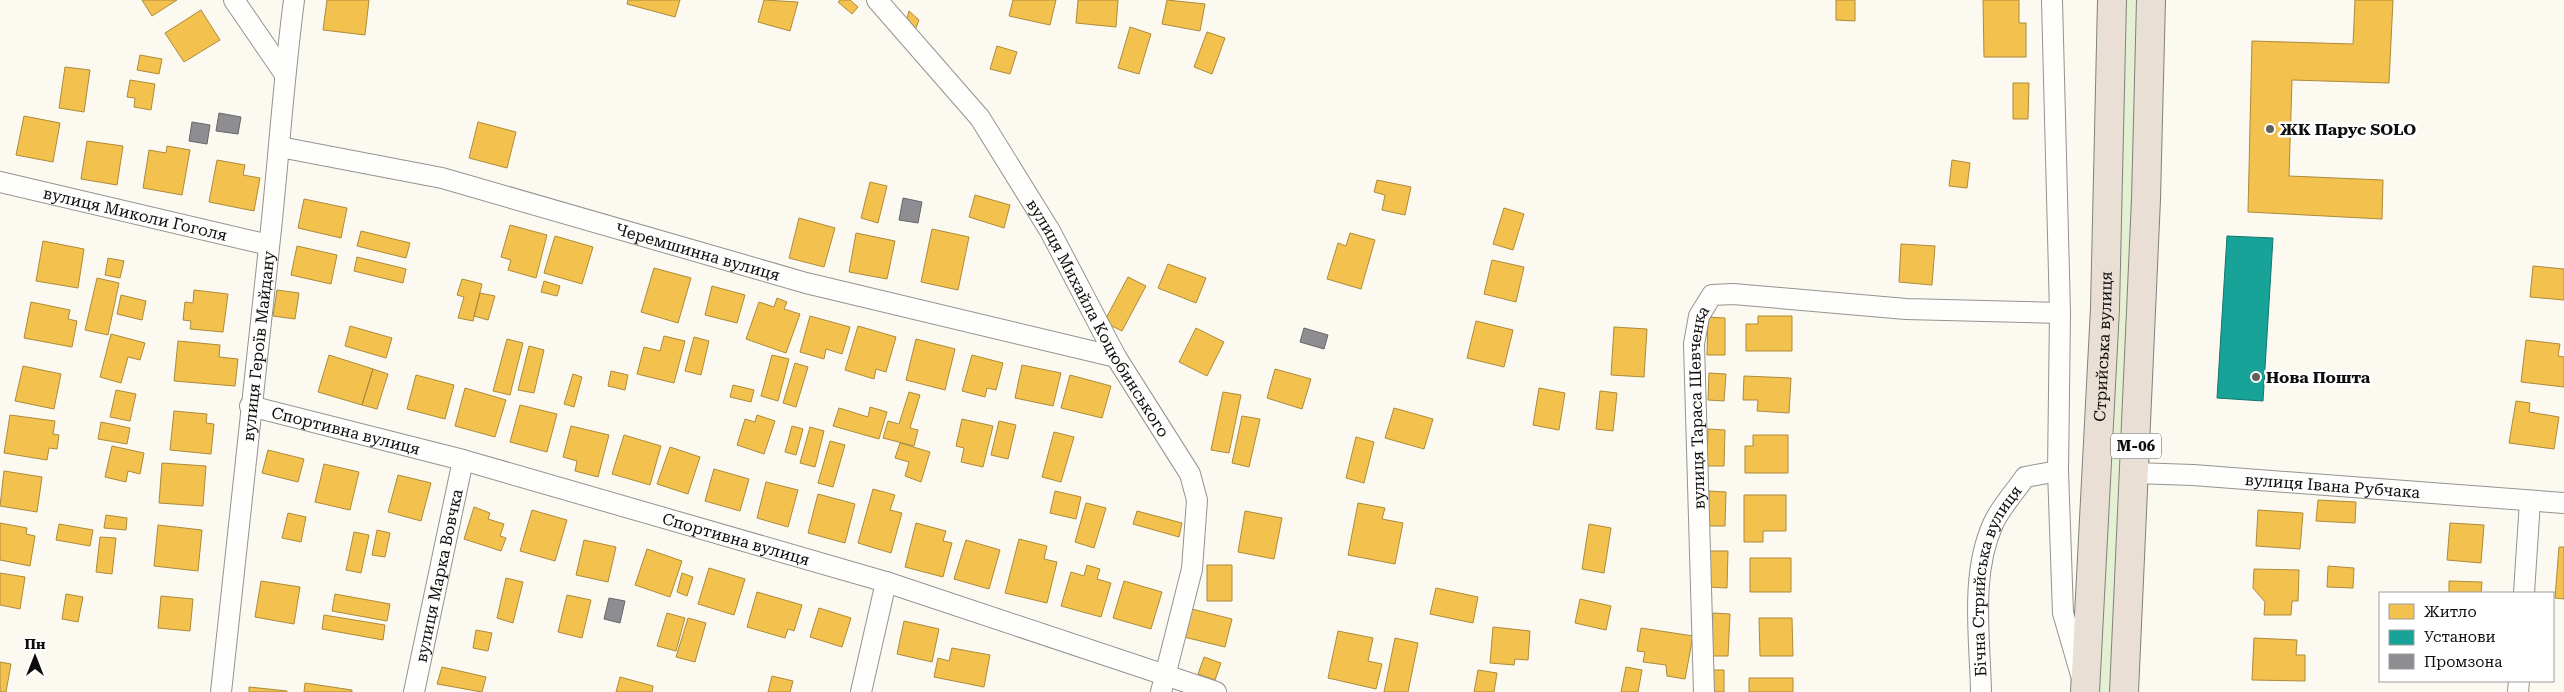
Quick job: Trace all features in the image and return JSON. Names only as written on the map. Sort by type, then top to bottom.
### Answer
[{"type":"highway","name":"Стрийська вулиця","points":[[2085,690],[2105,308],[2112,0]]},
{"type":"highway","name":"М-06","points":[[2124,692],[2146,199],[2151,0]]},
{"type":"street","points":[[234,0],[284,73]]},
{"type":"street","name":"вулиця Героїв Майдану","points":[[221,692],[250,406],[280,147],[284,73],[294,0]]},
{"type":"street","name":"вулиця Михайла Коцюбинського","points":[[877,0],[980,118],[1050,230],[1116,357],[1190,474],[1197,500],[1192,569],[1163,684]]},
{"type":"street","points":[[2052,0],[2060,313],[2058,471],[2063,613],[2085,690]]},
{"type":"street","name":"Черемшинна вулиця","points":[[280,147],[442,178],[806,282],[1116,357]]},
{"type":"street","name":"вулиця Миколи Гоголя","points":[[0,182],[269,245]]},
{"type":"street","name":"вулиця Тараса Шевченка","points":[[1704,692],[1694,344],[1699,316],[1712,295],[1733,294],[1906,309],[2060,313]]},
{"type":"street","name":"Спортивна вулиця","points":[[250,406],[463,460],[886,582],[1163,684],[1216,692]]},
{"type":"street","name":"вулиця Марка Вовчка","points":[[414,692],[463,460]]},
{"type":"street","name":"Бічна Стрийська вулиця","points":[[1981,692],[1979,595],[1981,564],[1993,524],[2025,477],[2058,471]]},
{"type":"street","name":"вулиця Івана Рубчака","points":[[2134,473],[2202,476],[2564,503]]},
{"type":"street","points":[[2524,592],[2530,501]]},
{"type":"street","points":[[861,692],[886,582]]},
{"type":"green space","points":[[2127,0],[2138,0],[2135,171],[2109,692],[2098,692],[2122,172]]},
{"type":"building: Житло","points":[[142,0],[177,0],[152,16]]},
{"type":"building: Житло","points":[[327,0],[369,0],[365,35],[323,30]]},
{"type":"building: Житло","points":[[628,0],[680,0],[675,17],[627,4]]},
{"type":"building: Житло","points":[[764,0],[798,2],[790,31],[758,22]]},
{"type":"building: Житло","points":[[840,0],[850,0],[858,7],[852,14],[838,2]]},
{"type":"building: Житло","points":[[1013,0],[1056,0],[1050,25],[1009,16]]},
{"type":"building: Житло","points":[[1078,0],[1118,0],[1116,27],[1076,23]]},
{"type":"building: Житло","points":[[1167,0],[1205,4],[1200,31],[1162,24]]},
{"type":"building: Житло","points":[[1836,0],[1855,0],[1855,21],[1836,20]]},
{"type":"building: Житло","points":[[1983,0],[2019,0],[2019,23],[2026,23],[2026,57],[1984,57]]},
{"type":"building: Житло","name":"ЖК Парус SOLO","points":[[2355,0],[2393,0],[2389,83],[2292,80],[2289,176],[2383,180],[2382,219],[2248,212],[2252,41],[2353,44]]},
{"type":"building: Житло","points":[[201,10],[220,40],[184,62],[165,33]]},
{"type":"building: Житло","points":[[909,11],[919,20],[914,33],[906,23]]},
{"type":"building: Житло","points":[[1130,27],[1151,34],[1139,74],[1118,68]]},
{"type":"building: Житло","points":[[1207,32],[1225,38],[1212,74],[1194,67]]},
{"type":"building: Житло","points":[[997,46],[1017,52],[1010,74],[990,69]]},
{"type":"building: Житло","points":[[140,55],[162,59],[159,74],[137,70]]},
{"type":"building: Житло","points":[[65,67],[90,70],[84,112],[59,108]]},
{"type":"building: Житло","points":[[130,80],[155,84],[151,110],[134,107],[135,98],[127,97]]},
{"type":"building: Житло","points":[[2013,83],[2029,83],[2028,119],[2013,119]]},
{"type":"building: Житло","points":[[24,116],[60,123],[53,162],[16,155]]},
{"type":"building: Житло","points":[[478,122],[516,132],[507,168],[469,158]]},
{"type":"building: Житло","points":[[87,141],[123,146],[117,185],[81,179]]},
{"type":"building: Житло","points":[[167,146],[190,150],[182,195],[143,188],[149,150],[166,153]]},
{"type":"building: Житло","points":[[217,160],[245,165],[243,175],[260,178],[254,211],[209,202]]},
{"type":"building: Житло","points":[[1952,160],[1970,163],[1967,188],[1949,186]]},
{"type":"building: Житло","points":[[1377,180],[1411,187],[1405,215],[1382,210],[1385,195],[1374,192]]},
{"type":"building: Житло","points":[[870,182],[887,186],[878,223],[861,218]]},
{"type":"building: Житло","points":[[975,195],[1010,205],[1004,228],[969,217]]},
{"type":"building: Житло","points":[[304,199],[347,208],[341,238],[298,228]]},
{"type":"building: Житло","points":[[1504,208],[1524,214],[1513,250],[1493,244]]},
{"type":"building: Житло","points":[[799,218],[835,228],[824,267],[789,258]]},
{"type":"building: Житло","points":[[510,225],[547,235],[536,278],[508,270],[511,260],[501,257]]},
{"type":"building: Житло","points":[[932,229],[969,237],[958,290],[921,282]]},
{"type":"building: Житло","points":[[361,231],[410,243],[406,258],[357,246]]},
{"type":"building: Житло","points":[[856,233],[895,241],[887,279],[849,272]]},
{"type":"building: Житло","points":[[1350,233],[1375,240],[1361,289],[1327,279],[1338,243],[1346,246]]},
{"type":"building: Житло","points":[[555,236],[593,247],[582,284],[544,273]]},
{"type":"building: Житло","points":[[43,241],[84,249],[78,288],[36,281]]},
{"type":"building: Житло","points":[[1901,244],[1935,246],[1932,285],[1899,282]]},
{"type":"building: Житло","points":[[297,246],[337,255],[331,284],[291,275]]},
{"type":"building: Житло","points":[[357,257],[406,269],[403,283],[354,271]]},
{"type":"building: Житло","points":[[108,258],[124,261],[120,278],[105,275]]},
{"type":"building: Житло","points":[[1492,260],[1524,267],[1516,302],[1484,294]]},
{"type":"building: Житло","points":[[1168,264],[1206,278],[1196,303],[1158,288]]},
{"type":"building: Житло","points":[[2533,266],[2564,269],[2564,300],[2530,297]]},
{"type":"building: Житло","points":[[654,268],[691,278],[678,323],[641,312]]},
{"type":"building: Житло","points":[[1128,277],[1146,286],[1122,331],[1104,322]]},
{"type":"building: Житло","points":[[97,278],[119,283],[108,335],[85,330]]},
{"type":"building: Житло","points":[[462,279],[482,284],[473,321],[458,318],[464,297],[457,295]]},
{"type":"building: Житло","points":[[544,281],[560,286],[557,296],[541,292]]},
{"type":"building: Житло","points":[[712,286],[745,295],[737,323],[705,315]]},
{"type":"building: Житло","points":[[194,290],[228,294],[223,332],[190,329],[191,321],[183,320],[185,302],[193,303]]},
{"type":"building: Житло","points":[[277,290],[299,293],[295,319],[273,316]]},
{"type":"building: Житло","points":[[480,293],[495,296],[488,320],[474,316]]},
{"type":"building: Житло","points":[[121,295],[146,301],[142,320],[117,314]]},
{"type":"building: Житло","points":[[777,298],[787,302],[784,309],[800,314],[786,353],[746,339],[759,302],[774,307]]},
{"type":"building: Житло","points":[[31,302],[70,310],[68,319],[77,321],[72,347],[24,338]]},
{"type":"building: Житло","points":[[810,316],[850,327],[842,354],[826,349],[824,359],[800,352]]},
{"type":"building: Житло","points":[[1758,316],[1792,316],[1792,351],[1746,351],[1746,324],[1758,324]]},
{"type":"building: Житло","points":[[1708,317],[1725,318],[1725,355],[1707,355]]},
{"type":"building: Житло","points":[[1476,321],[1513,330],[1504,367],[1467,358]]},
{"type":"building: Житло","points":[[350,326],[392,338],[386,358],[345,346]]},
{"type":"building: Житло","points":[[858,326],[896,337],[886,372],[876,369],[874,379],[845,370]]},
{"type":"building: Житло","points":[[1614,327],[1647,329],[1644,377],[1611,375]]},
{"type":"building: Житло","points":[[1196,328],[1224,342],[1207,376],[1179,362]]},
{"type":"building: Житло","points":[[111,334],[145,343],[140,360],[128,357],[121,383],[100,377]]},
{"type":"building: Житло","points":[[664,336],[685,341],[674,383],[637,374],[644,347],[660,351]]},
{"type":"building: Житло","points":[[694,337],[709,341],[701,375],[685,371]]},
{"type":"building: Житло","points":[[507,339],[523,343],[510,395],[493,391]]},
{"type":"building: Житло","points":[[916,339],[955,349],[945,390],[906,380]]},
{"type":"building: Житло","points":[[2526,340],[2560,344],[2558,356],[2564,357],[2564,387],[2521,382]]},
{"type":"building: Житло","points":[[178,341],[220,345],[219,357],[238,359],[235,386],[174,381]]},
{"type":"building: Житло","points":[[529,346],[544,350],[534,393],[518,390]]},
{"type":"building: Житло","points":[[329,355],[373,369],[362,405],[318,392]]},
{"type":"building: Житло","points":[[772,355],[789,359],[778,401],[761,396]]},
{"type":"building: Житло","points":[[972,355],[1003,363],[996,390],[987,388],[985,397],[962,391]]},
{"type":"building: Житло","points":[[795,363],[808,367],[796,407],[783,403]]},
{"type":"building: Житло","points":[[1022,365],[1061,373],[1053,406],[1015,398]]},
{"type":"building: Житло","points":[[23,366],[61,374],[54,409],[15,401]]},
{"type":"building: Житло","points":[[373,369],[388,374],[377,409],[362,405]]},
{"type":"building: Житло","points":[[1275,369],[1311,379],[1302,409],[1267,398]]},
{"type":"building: Житло","points":[[611,371],[628,375],[625,390],[608,386]]},
{"type":"building: Житло","points":[[1709,373],[1726,374],[1724,401],[1708,400]]},
{"type":"building: Житло","points":[[573,374],[582,377],[574,407],[564,404]]},
{"type":"building: Житло","points":[[416,375],[454,385],[445,419],[407,409]]},
{"type":"building: Житло","points":[[1070,375],[1111,386],[1102,418],[1061,408]]},
{"type":"building: Житло","points":[[1744,376],[1791,378],[1789,413],[1757,411],[1758,400],[1743,400]]},
{"type":"building: Житло","points":[[733,385],[754,390],[751,402],[730,397]]},
{"type":"building: Житло","points":[[465,388],[506,400],[495,437],[455,426]]},
{"type":"building: Житло","points":[[1539,388],[1565,393],[1559,430],[1533,425]]},
{"type":"building: Житло","points":[[116,390],[136,394],[130,421],[110,417]]},
{"type":"building: Житло","points":[[1600,391],[1617,393],[1613,431],[1596,429]]},
{"type":"building: Житло","points":[[909,392],[920,395],[910,428],[918,430],[914,446],[883,438],[888,421],[899,424]]},
{"type":"building: Житло","points":[[1223,392],[1241,395],[1229,453],[1211,450]]},
{"type":"building: Житло","points":[[2516,401],[2530,403],[2529,412],[2559,417],[2554,449],[2509,443]]},
{"type":"building: Житло","points":[[520,405],[557,414],[547,452],[510,442]]},
{"type":"building: Житло","points":[[870,407],[887,412],[879,439],[833,426],[839,408],[868,417]]},
{"type":"building: Житло","points":[[1394,408],[1433,419],[1424,449],[1385,438]]},
{"type":"building: Житло","points":[[174,411],[207,414],[206,423],[214,424],[211,454],[170,450]]},
{"type":"building: Житло","points":[[10,415],[55,421],[53,434],[59,435],[57,449],[49,448],[47,460],[4,453]]},
{"type":"building: Житло","points":[[757,415],[775,421],[764,454],[737,445],[745,419],[755,422]]},
{"type":"building: Житло","points":[[1242,416],[1260,419],[1249,467],[1232,463]]},
{"type":"building: Житло","points":[[962,419],[993,426],[983,467],[961,462],[964,448],[956,446]]},
{"type":"building: Житло","points":[[999,421],[1016,425],[1008,459],[991,455]]},
{"type":"building: Житло","points":[[101,422],[130,428],[127,444],[98,439]]},
{"type":"building: Житло","points":[[571,426],[609,435],[598,477],[575,471],[577,461],[563,457]]},
{"type":"building: Житло","points":[[792,426],[803,429],[796,455],[785,452]]},
{"type":"building: Житло","points":[[810,427],[824,431],[815,467],[800,463]]},
{"type":"building: Житло","points":[[1708,429],[1725,430],[1724,466],[1707,466]]},
{"type":"building: Житло","points":[[1054,432],[1074,437],[1061,482],[1042,477]]},
{"type":"building: Житло","points":[[624,435],[661,446],[650,485],[612,474]]},
{"type":"building: Житло","points":[[1753,435],[1788,435],[1788,473],[1745,473],[1745,446],[1753,446]]},
{"type":"building: Житло","points":[[1356,437],[1374,442],[1364,483],[1346,478]]},
{"type":"building: Житло","points":[[830,441],[845,445],[833,487],[818,483]]},
{"type":"building: Житло","points":[[900,443],[930,452],[921,482],[905,476],[909,462],[895,458]]},
{"type":"building: Житло","points":[[112,446],[144,453],[140,474],[128,471],[126,482],[105,477]]},
{"type":"building: Житло","points":[[670,447],[700,457],[688,494],[657,484]]},
{"type":"building: Житло","points":[[268,450],[304,459],[298,482],[262,473]]},
{"type":"building: Житло","points":[[162,463],[206,466],[203,506],[159,503]]},
{"type":"building: Житло","points":[[324,464],[359,472],[350,510],[315,502]]},
{"type":"building: Житло","points":[[714,469],[749,479],[740,511],[705,501]]},
{"type":"building: Житло","points":[[4,471],[42,477],[37,512],[0,506]]},
{"type":"building: Житло","points":[[398,475],[431,483],[421,521],[388,512]]},
{"type":"building: Житло","points":[[766,482],[798,490],[788,527],[757,518]]},
{"type":"building: Житло","points":[[873,489],[895,495],[890,510],[902,513],[891,553],[858,543]]},
{"type":"building: Житло","points":[[1055,491],[1081,497],[1076,519],[1050,513]]},
{"type":"building: Житло","points":[[1709,491],[1726,492],[1725,526],[1708,526]]},
{"type":"building: Житло","points":[[818,494],[855,504],[845,543],[808,533]]},
{"type":"building: Житло","points":[[1744,495],[1786,495],[1786,531],[1763,531],[1763,542],[1744,542]]},
{"type":"building: Житло","points":[[2318,500],[2356,502],[2355,523],[2316,521]]},
{"type":"building: Житло","points":[[1086,503],[1106,508],[1094,548],[1075,542]]},
{"type":"building: Житло","points":[[1358,503],[1385,508],[1382,519],[1403,523],[1395,564],[1348,555]]},
{"type":"building: Житло","points":[[474,507],[490,513],[488,519],[504,524],[500,536],[506,538],[501,551],[464,539]]},
{"type":"building: Житло","points":[[532,510],[567,520],[555,561],[520,551]]},
{"type":"building: Житло","points":[[2258,510],[2303,513],[2300,549],[2256,546]]},
{"type":"building: Житло","points":[[1137,511],[1182,523],[1179,537],[1133,524]]},
{"type":"building: Житло","points":[[1245,511],[1282,518],[1274,559],[1238,552]]},
{"type":"building: Житло","points":[[288,513],[306,517],[301,542],[282,538]]},
{"type":"building: Житло","points":[[106,515],[127,518],[126,530],[104,528]]},
{"type":"building: Житло","points":[[0,523],[27,528],[26,534],[35,536],[30,566],[0,560]]},
{"type":"building: Житло","points":[[916,523],[946,531],[943,541],[952,543],[943,577],[905,567]]},
{"type":"building: Житло","points":[[2450,523],[2484,525],[2481,563],[2447,560]]},
{"type":"building: Житло","points":[[59,524],[93,530],[90,546],[56,540]]},
{"type":"building: Житло","points":[[1589,524],[1611,528],[1604,573],[1582,569]]},
{"type":"building: Житло","points":[[158,525],[202,530],[198,571],[154,566]]},
{"type":"building: Житло","points":[[377,530],[390,533],[385,557],[372,555]]},
{"type":"building: Житло","points":[[354,532],[369,535],[361,573],[346,570]]},
{"type":"building: Житло","points":[[100,537],[116,538],[112,574],[96,572]]},
{"type":"building: Житло","points":[[1019,539],[1047,546],[1044,559],[1057,562],[1047,603],[1005,593]]},
{"type":"building: Житло","points":[[584,540],[616,547],[608,582],[576,575]]},
{"type":"building: Житло","points":[[966,540],[1000,550],[989,589],[954,579]]},
{"type":"building: Житло","points":[[2559,547],[2564,547],[2564,599],[2555,598]]},
{"type":"building: Житло","points":[[647,549],[682,561],[670,597],[635,585]]},
{"type":"building: Житло","points":[[1709,551],[1728,551],[1727,588],[1708,587]]},
{"type":"building: Житло","points":[[1750,558],[1791,558],[1791,592],[1750,592]]},
{"type":"building: Житло","points":[[1087,565],[1100,569],[1097,579],[1111,583],[1101,617],[1061,606],[1071,572],[1084,576]]},
{"type":"building: Житло","points":[[1207,565],[1232,565],[1232,601],[1207,601]]},
{"type":"building: Житло","points":[[2328,566],[2354,568],[2353,588],[2327,587]]},
{"type":"building: Житло","points":[[709,568],[745,579],[734,615],[698,604]]},
{"type":"building: Житло","points":[[2254,569],[2299,570],[2298,601],[2292,601],[2291,615],[2264,615],[2265,602],[2253,588]]},
{"type":"building: Житло","points":[[0,573],[25,577],[20,609],[0,605]]},
{"type":"building: Житло","points":[[682,573],[693,577],[687,596],[677,592]]},
{"type":"building: Житло","points":[[506,578],[523,582],[513,623],[497,618]]},
{"type":"building: Житло","points":[[261,581],[300,587],[294,624],[255,617]]},
{"type":"building: Житло","points":[[1124,581],[1162,592],[1151,629],[1113,618]]},
{"type":"building: Житло","points":[[2449,581],[2482,582],[2481,592],[2449,592]]},
{"type":"building: Житло","points":[[1436,588],[1478,597],[1473,623],[1430,614]]},
{"type":"building: Житло","points":[[757,592],[802,605],[794,631],[788,629],[785,638],[747,627]]},
{"type":"building: Житло","points":[[66,594],[83,597],[78,622],[62,619]]},
{"type":"building: Житло","points":[[335,594],[390,604],[387,621],[332,611]]},
{"type":"building: Житло","points":[[567,595],[591,600],[582,638],[558,632]]},
{"type":"building: Житло","points":[[161,596],[193,599],[190,631],[158,628]]},
{"type":"building: Житло","points":[[1580,599],[1611,606],[1606,630],[1575,623]]},
{"type":"building: Житло","points":[[819,608],[851,618],[842,647],[810,637]]},
{"type":"building: Житло","points":[[1192,609],[1232,619],[1225,647],[1184,637]]},
{"type":"building: Житло","points":[[667,613],[685,618],[676,651],[657,646]]},
{"type":"building: Житло","points":[[1713,613],[1730,614],[1728,656],[1711,656]]},
{"type":"building: Житло","points":[[324,615],[385,625],[383,640],[322,629]]},
{"type":"building: Житло","points":[[688,618],[706,623],[695,662],[676,657]]},
{"type":"building: Житло","points":[[1759,618],[1792,618],[1793,656],[1760,656]]},
{"type":"building: Житло","points":[[904,621],[939,629],[932,662],[897,654]]},
{"type":"building: Житло","points":[[1493,627],[1530,631],[1528,660],[1515,659],[1514,665],[1490,663]]},
{"type":"building: Житло","points":[[1641,628],[1693,636],[1685,679],[1667,676],[1666,665],[1643,662],[1645,652],[1637,651]]},
{"type":"building: Житло","points":[[476,630],[492,633],[488,651],[473,648]]},
{"type":"building: Житло","points":[[1338,631],[1373,638],[1368,661],[1382,664],[1376,689],[1328,678]]},
{"type":"building: Житло","points":[[1395,638],[1418,643],[1408,692],[1384,692]]},
{"type":"building: Житло","points":[[2254,638],[2297,640],[2296,655],[2305,655],[2305,681],[2252,680]]},
{"type":"building: Житло","points":[[952,648],[990,655],[984,687],[934,677],[938,658],[949,661]]},
{"type":"building: Житло","points":[[1204,657],[1221,663],[1215,680],[1198,674]]},
{"type":"building: Житло","points":[[0,662],[11,664],[6,692],[0,692]]},
{"type":"building: Житло","points":[[442,667],[486,677],[482,692],[437,684]]},
{"type":"building: Житло","points":[[1626,667],[1642,670],[1638,692],[1621,692]]},
{"type":"building: Житло","points":[[1478,670],[1497,673],[1494,692],[1474,692]]},
{"type":"building: Житло","points":[[1710,670],[1724,670],[1724,692],[1710,692]]},
{"type":"building: Житло","points":[[772,676],[793,681],[790,692],[768,692]]},
{"type":"building: Житло","points":[[620,677],[653,686],[652,692],[616,692]]},
{"type":"building: Житло","points":[[1749,678],[1793,678],[1793,692],[1749,692]]},
{"type":"building: Житло","points":[[305,683],[352,690],[352,692],[304,692]]},
{"type":"building: Житло","points":[[249,687],[287,691],[287,692],[249,692]]},
{"type":"building: Установи","points":[[2227,236],[2273,238],[2263,401],[2217,398]]},
{"type":"building: Промзона","points":[[219,113],[241,117],[238,134],[216,131]]},
{"type":"building: Промзона","points":[[192,122],[210,125],[207,144],[189,141]]},
{"type":"building: Промзона","points":[[903,198],[922,202],[918,223],[899,220]]},
{"type":"building: Промзона","points":[[1304,328],[1328,335],[1324,349],[1300,342]]},
{"type":"building: Промзона","points":[[609,598],[625,601],[620,623],[604,619]]},
{"type":"place","name":"ЖК Парус SOLO","points":[[2270,129]]},
{"type":"place","name":"Нова Пошта","points":[[2256,377]]}]
